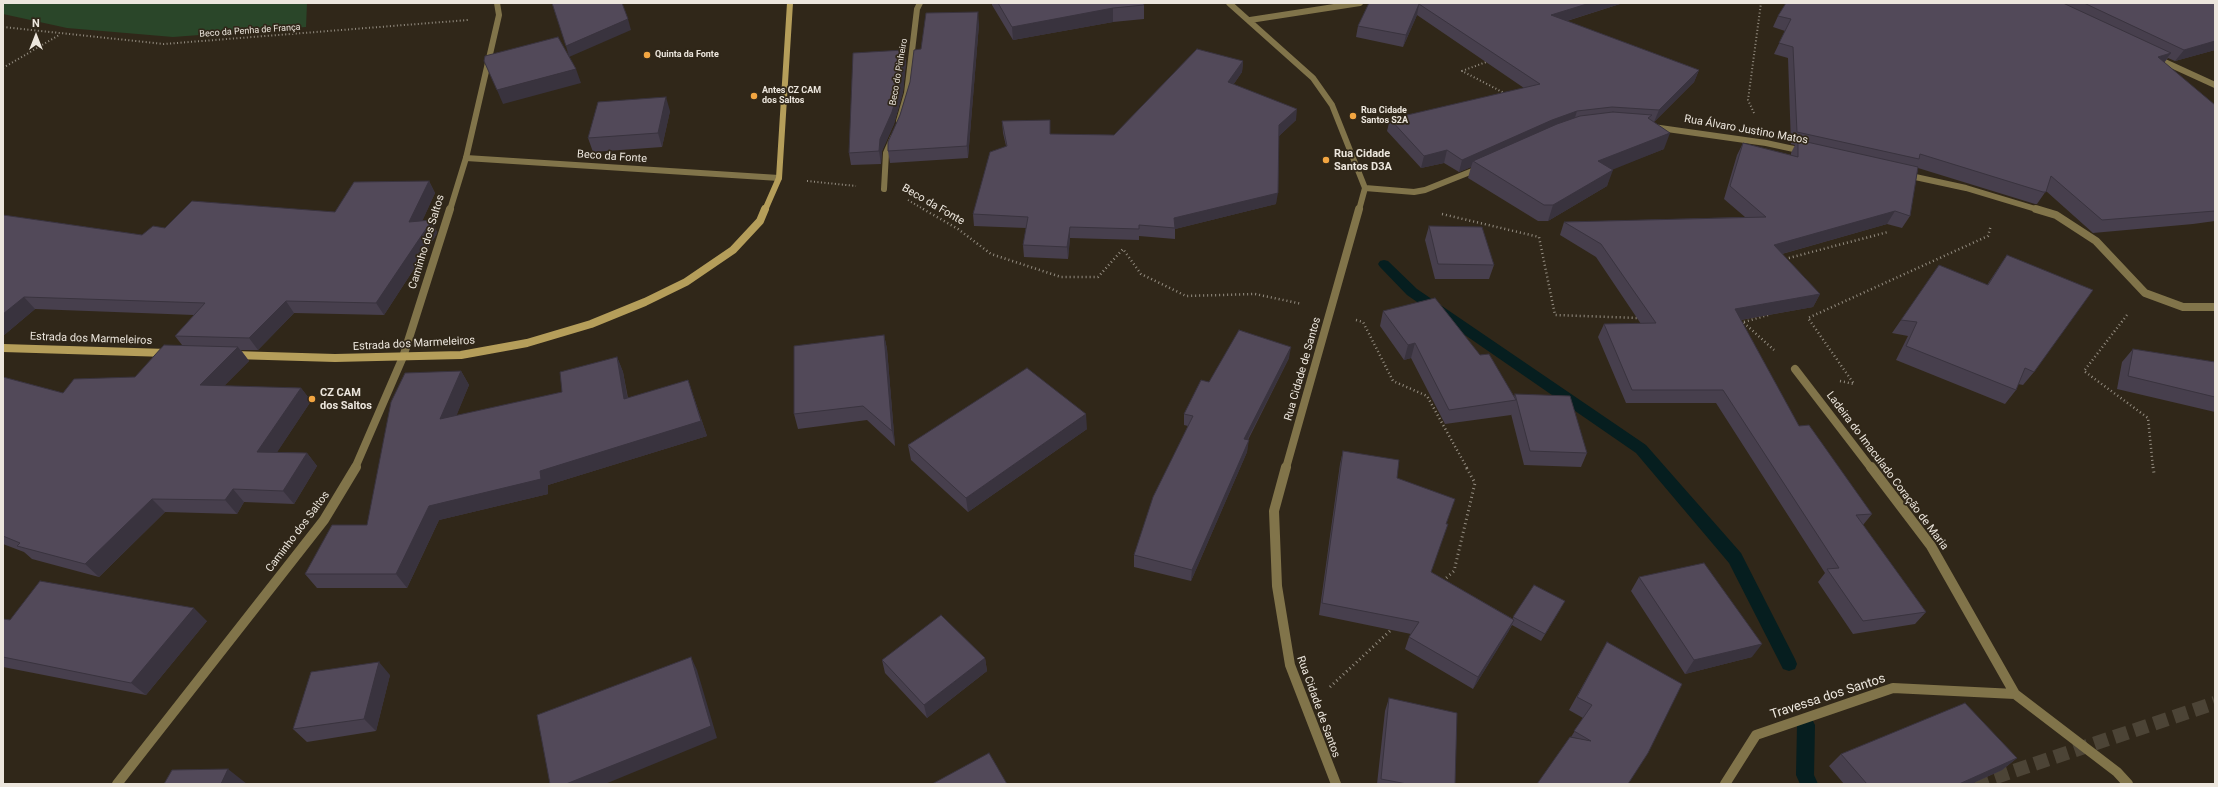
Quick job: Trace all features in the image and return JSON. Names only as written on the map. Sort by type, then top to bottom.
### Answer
[{"type":"main road","name":"Estrada dos Marmeleiros","points":[[224,355],[335,358],[461,355],[527,344],[591,324],[646,302],[686,282],[733,250],[760,221],[779,178],[790,3]]},
{"type":"main road","name":"Estrada dos Marmeleiros","points":[[3,348],[177,353]]},
{"type":"street","name":"Caminho dos Saltos","points":[[117,784],[324,520],[351,478],[403,357],[466,158],[499,15],[497,3]]},
{"type":"street","name":"Beco do Pinheiro","points":[[898,126],[906,93],[917,9],[920,3]]},
{"type":"street","points":[[1229,3],[1250,20],[1313,78],[1332,105],[1365,188],[1414,192],[1425,190],[1488,164]]},
{"type":"street","points":[[1250,20],[1360,3]]},
{"type":"street","points":[[2151,55],[2215,86]]},
{"type":"street","name":"Rua Álvaro Justino Matos","points":[[1644,126],[1766,143],[1812,153]]},
{"type":"street","points":[[884,189],[886,152],[895,132]]},
{"type":"street","name":"Beco da Fonte","points":[[466,158],[779,178]]},
{"type":"street","points":[[1897,173],[1999,198],[2056,215],[2074,225],[2096,241],[2145,293],[2183,307],[2215,307]]},
{"type":"street","name":"Rua Cidade de Santos","points":[[1336,784],[1290,665],[1277,586],[1274,511],[1365,188]]},
{"type":"street","name":"Ladeira do Imaculado Coração de Maria","points":[[1795,369],[1931,546],[2015,694],[2117,772],[2128,784]]},
{"type":"street","name":"Travessa dos Santos","points":[[1725,784],[1756,735],[1893,688],[2015,694]]},
{"type":"path","points":[[1761,3],[1748,100],[1766,143]]},
{"type":"path","name":"Beco da Penha de França","points":[[3,27],[164,44],[456,22],[499,15]]},
{"type":"path","points":[[3,68],[60,34]]},
{"type":"path","points":[[1492,60],[1462,71],[1511,96]]},
{"type":"path","name":"Beco da Fonte","points":[[779,178],[884,189],[914,203],[952,226],[991,254],[1061,277],[1098,277],[1123,249],[1141,274],[1186,296],[1255,294],[1302,304]]},
{"type":"path","points":[[1743,322],[1795,369],[1854,384],[1808,318],[1988,236],[1999,198]]},
{"type":"path","points":[[1439,213],[1539,237],[1555,314],[1641,318]]},
{"type":"path","points":[[1780,260],[1888,232]]},
{"type":"path","points":[[2145,293],[2084,371],[2148,418],[2154,473]]},
{"type":"path","points":[[1736,322],[1743,322],[1768,315],[1765,309]]},
{"type":"path","points":[[1330,313],[1363,322],[1393,381],[1428,396],[1475,483],[1454,571],[1437,587]]},
{"type":"path","points":[[1306,709],[1397,624]]},
{"type":"green space","points":[[3,3],[307,3],[306,27],[173,37],[67,28],[3,14]]},
{"type":"building","points":[[552,3],[622,3],[628,19],[566,46]]},
{"type":"building","points":[[998,3],[1143,3],[1144,5],[1113,8],[1012,27]]},
{"type":"building","points":[[1369,3],[1590,3],[1551,15],[1699,70],[1659,110],[1612,107],[1577,111],[1552,120],[1462,160],[1447,150],[1424,156],[1390,119],[1540,84],[1419,4],[1406,35],[1358,26]]},
{"type":"building","points":[[1786,3],[2063,3],[2171,53],[2158,57],[2215,105],[2215,211],[2102,220],[2051,176],[2046,192],[2043,192],[1920,154],[1919,159],[1797,132],[1793,47],[1779,43],[1791,19],[1778,16]]},
{"type":"building","points":[[2084,3],[2215,3],[2215,41],[2184,50]]},
{"type":"building","points":[[978,12],[967,146],[888,151],[888,142],[900,115],[910,82],[914,50],[921,49],[926,13]]},
{"type":"building","points":[[558,37],[576,69],[497,90],[484,61],[485,56]]},
{"type":"building","points":[[1197,49],[1243,61],[1228,82],[1297,109],[1279,125],[1278,193],[1174,218],[1175,228],[1139,225],[1139,229],[1070,227],[1067,247],[1023,245],[1028,217],[973,214],[990,152],[1007,146],[1002,121],[1050,120],[1050,134],[1114,135]]},
{"type":"building","points":[[904,50],[901,80],[892,112],[880,139],[879,151],[849,153],[853,53]]},
{"type":"building","points":[[666,97],[658,133],[588,138],[598,102]]},
{"type":"building","points":[[1613,112],[1652,115],[1648,118],[1670,133],[1598,161],[1613,170],[1553,205],[1544,205],[1473,161],[1557,124],[1580,116]]},
{"type":"building","points":[[1798,140],[1918,167],[1910,216],[1895,211],[1774,245],[1820,294],[1735,309],[1799,426],[1809,425],[1872,514],[1856,515],[1926,612],[1863,621],[1827,569],[1839,568],[1723,390],[1632,390],[1604,324],[1656,323],[1601,244],[1564,222],[1766,217],[1730,186],[1743,143],[1798,157]]},
{"type":"building","points":[[429,181],[409,222],[431,220],[430,223],[376,303],[286,301],[249,338],[175,336],[205,303],[24,297],[3,314],[3,215],[142,235],[153,226],[165,228],[192,201],[335,212],[354,182]]},
{"type":"building","points":[[1429,226],[1482,227],[1494,265],[1438,264]]},
{"type":"building","points":[[2007,255],[2093,290],[2034,372],[2025,368],[2016,390],[1906,346],[1917,322],[1901,320],[1939,265],[1988,285]]},
{"type":"building","points":[[1435,298],[1480,355],[1489,354],[1516,400],[1449,410],[1415,343],[1408,345],[1383,311]]},
{"type":"building","points":[[1239,330],[1291,347],[1244,439],[1249,440],[1192,570],[1134,555],[1153,497],[1193,416],[1184,414],[1201,380],[1209,382]]},
{"type":"building","points":[[884,335],[892,431],[863,406],[794,414],[794,346]]},
{"type":"building","points":[[164,345],[238,347],[200,385],[301,388],[257,452],[307,453],[283,491],[233,489],[225,500],[152,499],[85,564],[17,546],[20,543],[3,536],[3,377],[63,393],[74,379],[135,377]]},
{"type":"building","points":[[2133,349],[2215,362],[2215,397],[2128,376]]},
{"type":"building","points":[[617,357],[624,399],[688,380],[701,421],[540,471],[541,479],[429,506],[396,574],[305,574],[332,525],[367,525],[391,402],[405,373],[461,371],[440,419],[562,392],[560,372]]},
{"type":"building","points":[[1027,368],[1086,414],[966,498],[908,445]]},
{"type":"building","points":[[1515,394],[1570,396],[1587,453],[1530,451]]},
{"type":"building","points":[[1343,451],[1399,460],[1397,478],[1455,499],[1431,572],[1514,620],[1478,677],[1409,637],[1419,622],[1322,603]]},
{"type":"building","points":[[1704,563],[1762,644],[1694,660],[1639,577]]},
{"type":"building","points":[[40,581],[194,608],[131,683],[3,657],[3,619],[10,620]]},
{"type":"building","points":[[1534,585],[1565,601],[1545,634],[1513,617]]},
{"type":"building","points":[[941,615],[985,658],[924,705],[882,660]]},
{"type":"building","points":[[1607,642],[1682,684],[1648,753],[1628,784],[1537,784],[1570,737],[1591,741],[1574,731],[1592,705],[1577,697]]},
{"type":"building","points":[[691,657],[711,726],[566,784],[550,784],[537,715]]},
{"type":"building","points":[[379,662],[364,719],[293,729],[311,672]]},
{"type":"building","points":[[1389,698],[1457,713],[1455,784],[1407,784],[1381,779]]},
{"type":"building","points":[[1965,703],[2017,758],[1959,784],[1867,784],[1841,754]]},
{"type":"building","points":[[989,753],[1007,784],[932,784]]},
{"type":"building","points":[[228,769],[221,784],[164,784],[172,770]]},
{"type":"waterway","points":[[1384,264],[1412,292],[1641,449],[1735,558],[1789,664]]},
{"type":"waterway","points":[[1806,725],[1805,775],[1809,784]]},
{"type":"tunnel","points":[[1975,784],[2215,703]]},
{"type":"place","name":"Quinta da Fonte","points":[[647,55]]},
{"type":"place","name":"Antes CZ CAM dos Saltos","points":[[754,96]]},
{"type":"place","name":"Rua Cidade Santos S2A","points":[[1353,116]]},
{"type":"place","name":"Rua Cidade Santos D3A","points":[[1326,160]]},
{"type":"place","name":"CZ CAM dos Saltos","points":[[312,399]]}]
